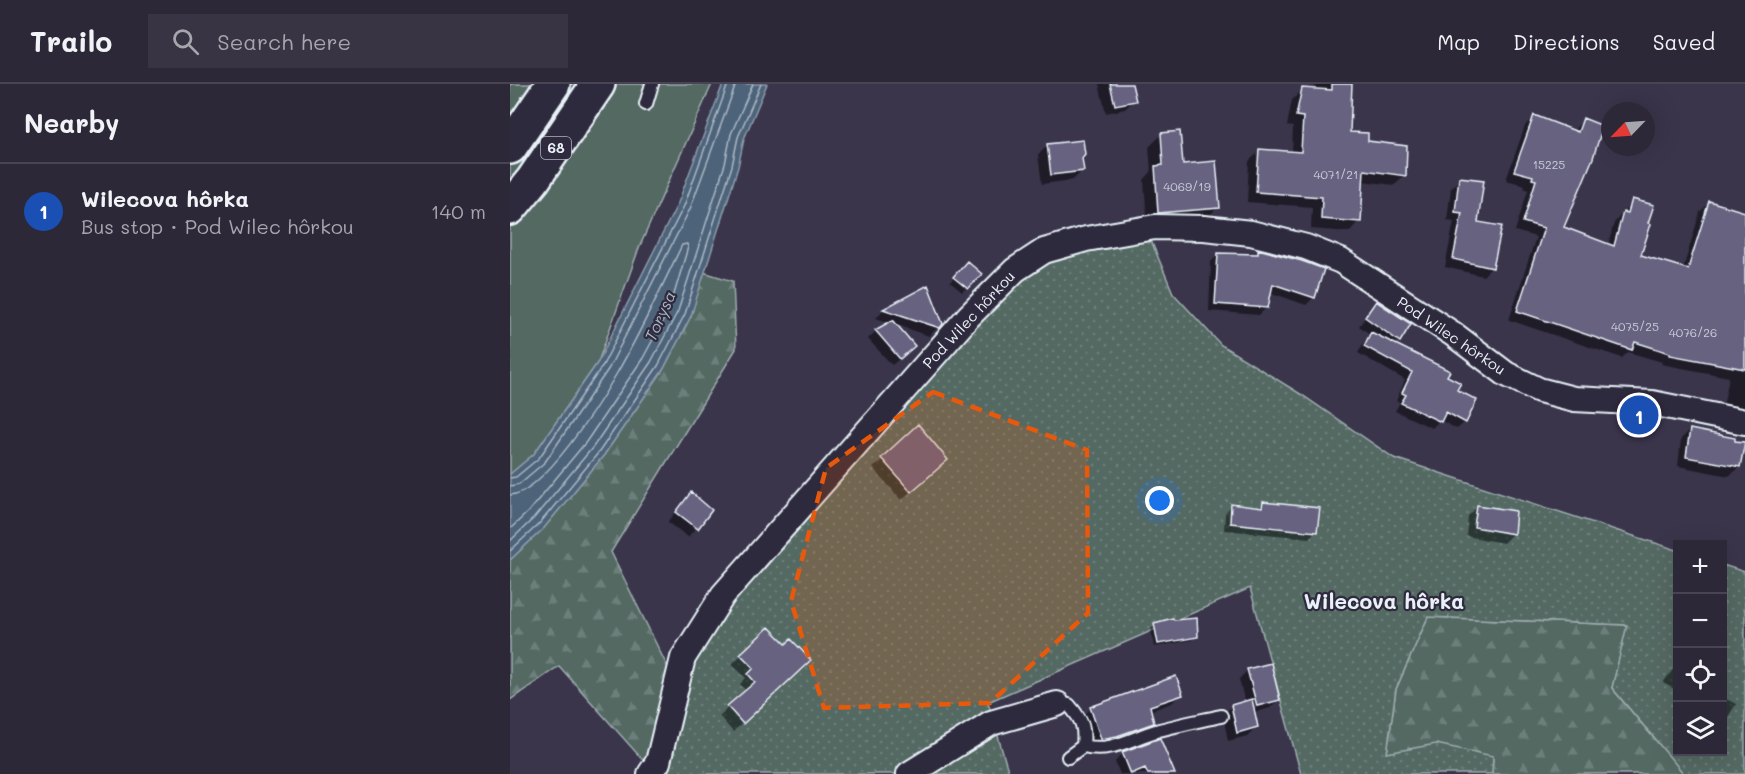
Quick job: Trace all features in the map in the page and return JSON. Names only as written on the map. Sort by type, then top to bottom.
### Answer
[{"type":"main road","name":"68","points":[[510,147],[553,84]]},
{"type":"main road","name":"68","points":[[510,208],[533,180],[598,84]]},
{"type":"street","name":"Pod Wilec hôrkou","points":[[650,774],[658,762],[683,658],[723,595],[969,316],[1015,270],[1044,251],[1086,239],[1155,227],[1204,228],[1273,238],[1306,247],[1341,261],[1453,334],[1506,374],[1539,390],[1574,399],[1652,403],[1745,422]]},
{"type":"street","points":[[909,774],[991,723],[1057,704]]},
{"type":"lane","points":[[646,104],[652,84]]},
{"type":"lane","points":[[1057,704],[1069,705],[1080,717],[1085,732],[1083,746],[1068,758]]},
{"type":"lane","points":[[1083,746],[1095,749],[1118,747],[1155,732],[1221,716]]},
{"type":"highlighted area","points":[[933,392],[1087,450],[1088,613],[990,703],[824,708],[791,601],[826,468]]},
{"type":"green space","points":[[510,84],[712,84],[639,248],[598,362],[534,454],[510,474]]},
{"type":"green space","points":[[1147,231],[1173,293],[1221,345],[1302,395],[1394,458],[1673,549],[1673,756],[1727,756],[1727,566],[1745,572],[1745,774],[1684,774],[1612,688],[1627,625],[1428,617],[1396,689],[1387,753],[1436,744],[1493,756],[1492,774],[1301,774],[1250,588],[988,702],[1009,774],[649,774],[670,672],[976,321],[1044,259]]},
{"type":"green space","points":[[703,272],[733,281],[736,349],[611,552],[670,672],[650,768],[559,666],[510,700],[510,560],[544,528],[604,455],[663,370],[691,316]]},
{"type":"green space","points":[[1428,617],[1628,625],[1612,688],[1684,774],[1492,774],[1493,756],[1387,754],[1396,689]]},
{"type":"water","name":"Torysa","points":[[723,84],[767,84],[744,139],[738,167],[691,316],[663,370],[604,455],[544,528],[510,560],[510,474],[534,454],[598,362],[678,203]]},
{"type":"building","points":[[1110,84],[1132,84],[1136,101],[1115,105]]},
{"type":"building","points":[[1332,84],[1352,84],[1350,132],[1368,133],[1368,141],[1407,146],[1406,176],[1364,170],[1361,222],[1321,219],[1322,197],[1256,192],[1259,149],[1301,152],[1303,117],[1296,116],[1302,88],[1332,90]]},
{"type":"building","points":[[1534,115],[1578,132],[1583,118],[1601,125],[1593,158],[1564,227],[1614,246],[1623,212],[1628,213],[1632,199],[1654,205],[1648,223],[1651,224],[1641,255],[1688,269],[1709,201],[1745,212],[1745,369],[1670,355],[1670,353],[1635,342],[1632,350],[1517,311],[1544,228],[1523,222],[1536,180],[1532,179],[1533,176],[1514,171]]},
{"type":"building","points":[[1180,131],[1183,164],[1216,161],[1220,208],[1158,213],[1155,166],[1163,165],[1161,133]]},
{"type":"building","points":[[1083,140],[1084,171],[1051,175],[1047,144]]},
{"type":"building","points":[[1459,177],[1484,180],[1478,222],[1502,226],[1493,268],[1453,259],[1462,213],[1455,212]]},
{"type":"building","points":[[1258,249],[1324,269],[1315,298],[1273,284],[1268,308],[1215,304],[1218,253],[1258,254]]},
{"type":"building","points":[[967,261],[982,274],[968,289],[953,277]]},
{"type":"building","points":[[928,285],[943,324],[940,328],[883,309]]},
{"type":"building","points":[[1376,301],[1411,324],[1400,342],[1365,317]]},
{"type":"building","points":[[893,320],[915,346],[900,359],[875,330]]},
{"type":"building","points":[[1371,332],[1450,371],[1447,376],[1461,383],[1457,390],[1477,400],[1466,423],[1446,412],[1441,422],[1401,403],[1406,395],[1402,393],[1412,372],[1364,346]]},
{"type":"building","points":[[918,424],[948,460],[911,492],[881,458]]},
{"type":"building","points":[[1690,429],[1745,442],[1740,467],[1686,457]]},
{"type":"building","points":[[691,492],[712,510],[698,529],[676,512]]},
{"type":"building","points":[[1263,502],[1320,508],[1317,532],[1230,523],[1231,504],[1262,508]]},
{"type":"building","points":[[1477,505],[1516,511],[1514,534],[1474,527]]},
{"type":"building","points":[[1173,618],[1174,620],[1197,618],[1198,637],[1158,644],[1154,623]]},
{"type":"building","points":[[769,627],[786,644],[791,639],[811,660],[743,724],[727,706],[755,682],[748,674],[754,668],[740,654]]},
{"type":"building","points":[[1271,663],[1280,700],[1257,706],[1247,669]]},
{"type":"building","points":[[1176,676],[1183,695],[1150,706],[1154,723],[1101,739],[1090,707]]},
{"type":"building","points":[[1252,699],[1258,727],[1237,733],[1231,705]]},
{"type":"building","points":[[1160,738],[1175,774],[1148,774],[1145,768],[1131,774],[1122,752]]},
{"type":"place","name":"Wilecova hôrka","points":[[1639,415]]},
{"type":"district","name":"Wilecova hôrka","points":[[1384,602]]}]
